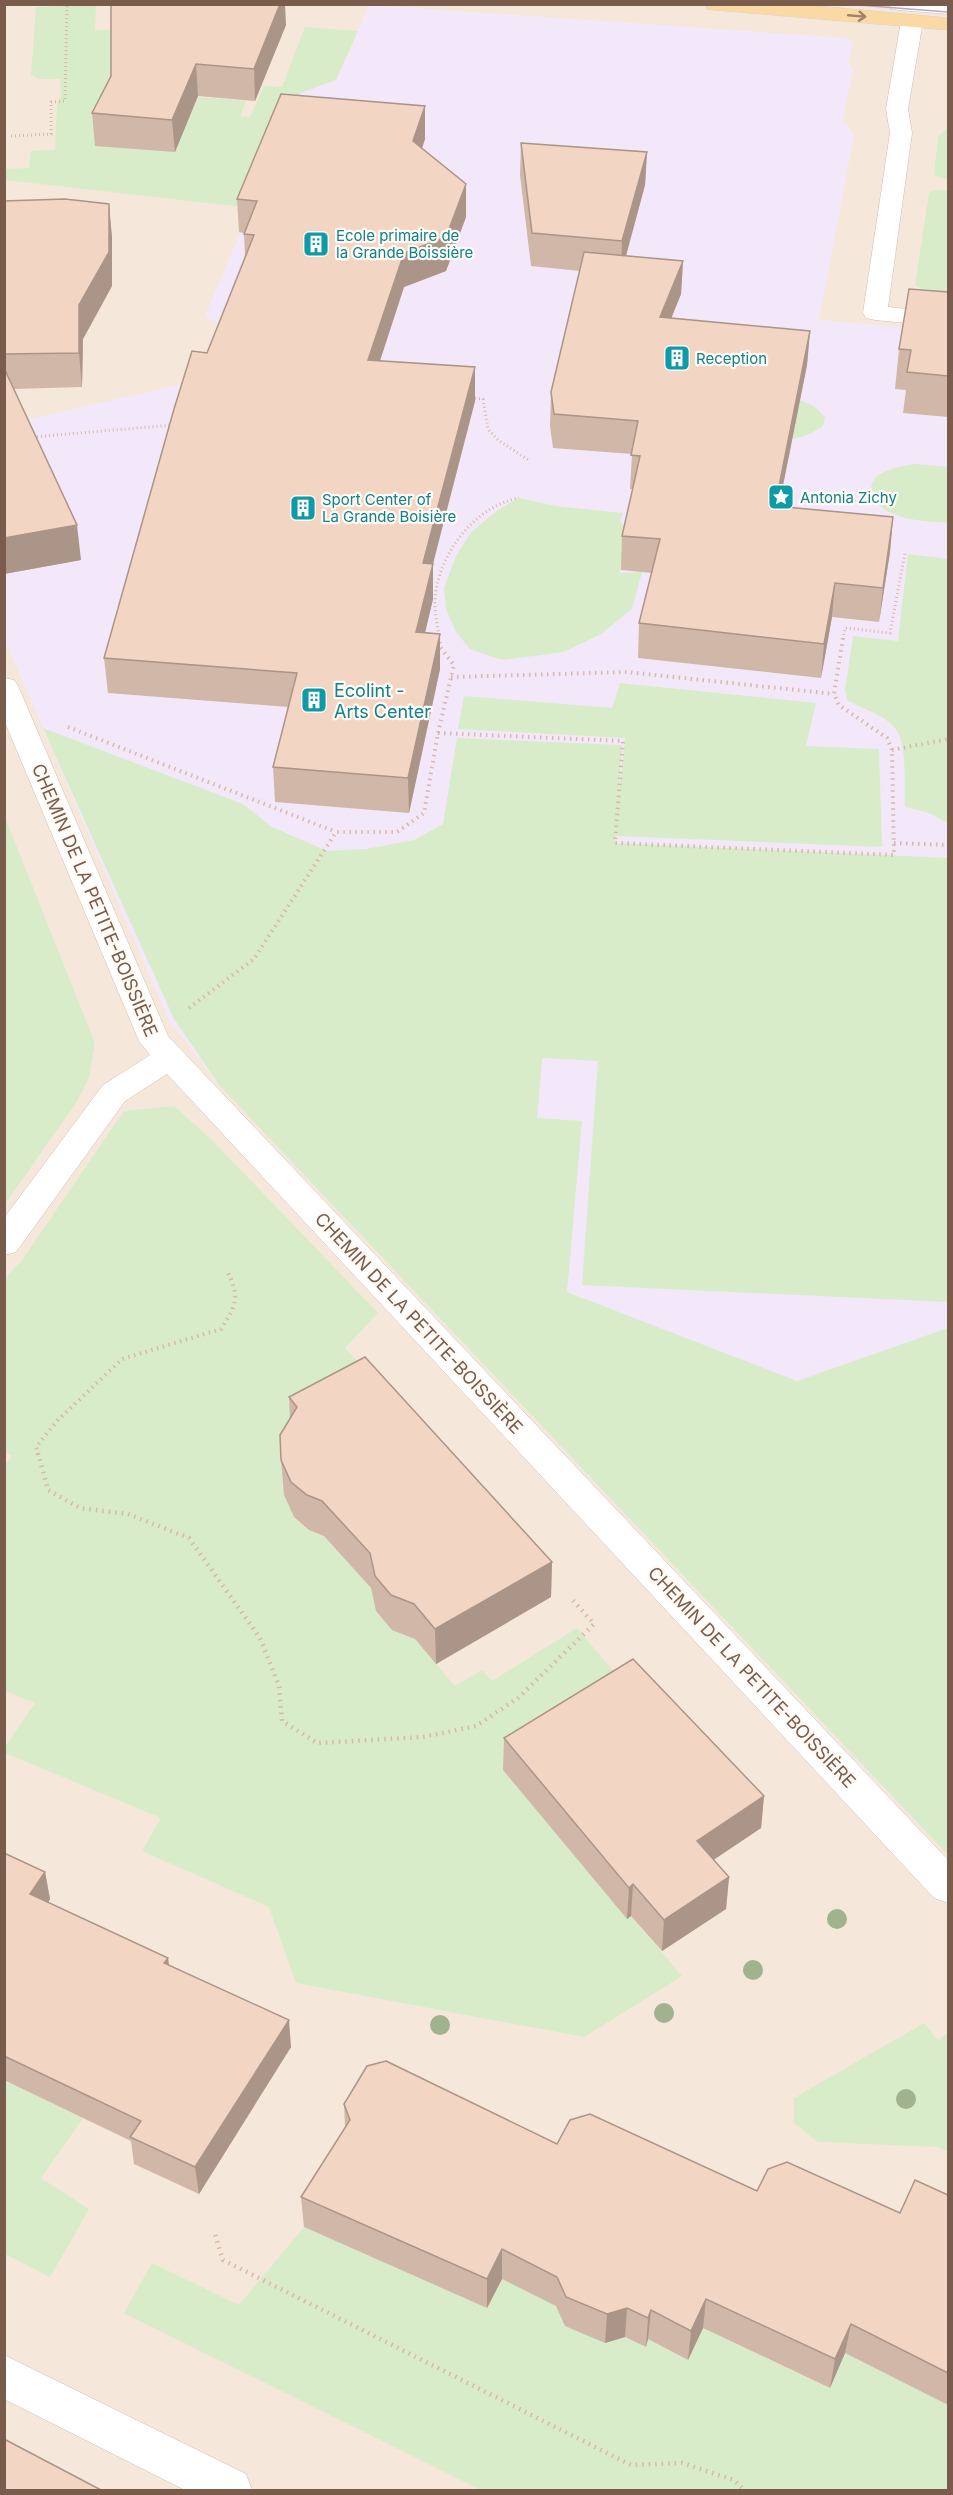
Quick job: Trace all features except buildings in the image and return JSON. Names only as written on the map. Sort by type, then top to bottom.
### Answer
[{"type":"main road","points":[[715,4],[905,13],[948,24]]},
{"type":"street","points":[[948,8],[905,13],[897,109],[901,133],[875,313],[948,320]]},
{"type":"street","name":"CHEMIN DE LA PETITE-BOISSIÈRE","points":[[4,686],[162,1050],[948,1886]]},
{"type":"street","points":[[4,1243],[114,1093],[162,1050]]},
{"type":"street","points":[[4,2376],[230,2490]]},
{"type":"path","points":[[11,136],[51,134],[51,102],[65,101],[67,4]]},
{"type":"path","points":[[462,397],[483,399],[488,429],[498,440],[530,462]]},
{"type":"path","points":[[24,438],[175,425]]},
{"type":"path","points":[[66,726],[336,832],[397,831],[424,813],[438,734],[454,665],[440,647],[435,599],[439,576],[462,531],[503,501],[519,498]]},
{"type":"path","points":[[438,734],[623,741],[615,843],[894,855],[892,750],[887,738],[839,705],[834,694],[845,628],[890,633],[905,554]]},
{"type":"path","points":[[451,677],[627,672],[834,694]]},
{"type":"path","points":[[892,750],[948,740]]},
{"type":"path","points":[[162,1050],[174,1019],[254,959],[336,832]]},
{"type":"path","points":[[894,843],[948,845]]},
{"type":"path","points":[[227,1270],[235,1287],[236,1306],[221,1329],[122,1359],[57,1421],[36,1447],[48,1490],[81,1508],[128,1514],[189,1538],[261,1638],[279,1686],[282,1721],[317,1743],[423,1737],[476,1726],[518,1698],[594,1624],[570,1597]]},
{"type":"path","points":[[215,2235],[223,2260],[632,2465],[682,2463],[734,2480],[744,2490]]},
{"type":"shaded area","points":[[5,5],[948,5],[948,2490],[5,2490]]},
{"type":"shaded area","points":[[369,5],[846,38],[853,42],[848,62],[853,69],[843,118],[854,135],[819,320],[948,331],[948,1792],[926,1832],[220,1086],[168,1019],[5,640],[4,425],[200,380],[221,325],[205,316],[300,93],[336,80]]},
{"type":"green space","points":[[96,5],[95,30],[113,30],[174,152],[198,97],[246,101],[240,116],[250,117],[264,86],[282,87],[305,27],[358,31],[336,80],[300,93],[251,208],[5,180],[4,169],[29,168],[31,151],[55,150],[57,104],[61,96],[60,79],[38,79],[31,75],[36,7]]},
{"type":"green space","points":[[948,127],[948,180],[934,175],[938,137]]},
{"type":"green space","points":[[935,190],[948,191],[948,291],[922,289],[915,285],[929,193]]},
{"type":"green space","points":[[794,398],[814,406],[825,417],[823,426],[801,437],[776,440]]},
{"type":"green space","points":[[915,464],[948,467],[948,523],[896,515],[884,509],[874,498],[871,487],[878,476],[893,469]]},
{"type":"green space","points":[[519,498],[555,506],[623,513],[620,522],[630,530],[620,573],[642,572],[632,609],[601,634],[564,652],[502,660],[470,649],[456,632],[446,609],[444,588],[456,556],[471,532],[498,510]]},
{"type":"green space","points":[[908,554],[948,559],[948,823],[926,812],[905,807],[904,757],[897,731],[888,721],[848,701],[845,691],[853,636],[898,641]]},
{"type":"green space","points":[[620,683],[816,703],[806,746],[879,749],[882,847],[616,836],[615,843],[948,858],[948,1302],[582,1285],[598,1061],[542,1058],[537,1118],[582,1121],[567,1292],[797,1381],[948,1328],[948,1855],[220,1086],[174,1019],[43,728],[243,804],[272,827],[327,851],[366,849],[414,840],[443,824],[457,738],[622,745],[618,805],[625,738],[458,729],[464,696],[612,708]]},
{"type":"green space","points":[[5,817],[95,1043],[89,1078],[76,1103],[5,1204]]},
{"type":"green space","points":[[174,1106],[210,1138],[378,1313],[345,1348],[380,1385],[284,1495],[294,1517],[309,1530],[324,1536],[371,1588],[376,1611],[415,1639],[455,1686],[482,1670],[492,1681],[577,1628],[631,1692],[504,1770],[627,1918],[631,1916],[682,1976],[584,2037],[296,1983],[269,1907],[142,1851],[161,1818],[5,1753],[5,1747],[35,1703],[5,1691],[4,1466],[12,1456],[5,1452],[5,1279],[22,1260],[124,1111]]},
{"type":"green space","points":[[924,2023],[938,2040],[948,2033],[948,2152],[937,2147],[818,2142],[794,2123],[794,2098]]},
{"type":"green space","points":[[4,2080],[83,2118],[41,2178],[89,2209],[50,2277],[5,2254]]},
{"type":"green space","points":[[304,2227],[487,2308],[504,2274],[645,2347],[648,2339],[688,2360],[703,2328],[829,2388],[845,2353],[948,2405],[948,2490],[481,2490],[124,2313],[152,2263],[239,2305]]},
{"type":"tram line","points":[[845,4],[948,12]]},
{"type":"place","name":"Ecole primaire de la Grande Boissière","points":[[316,244]]},
{"type":"place","name":"Reception","points":[[677,358]]},
{"type":"place","name":"Antonia Zichy","points":[[781,497]]},
{"type":"place","name":"Sport Center of La Grande Boisière","points":[[303,508]]},
{"type":"place","name":"Ecolint - Arts Center","points":[[314,700]]}]
